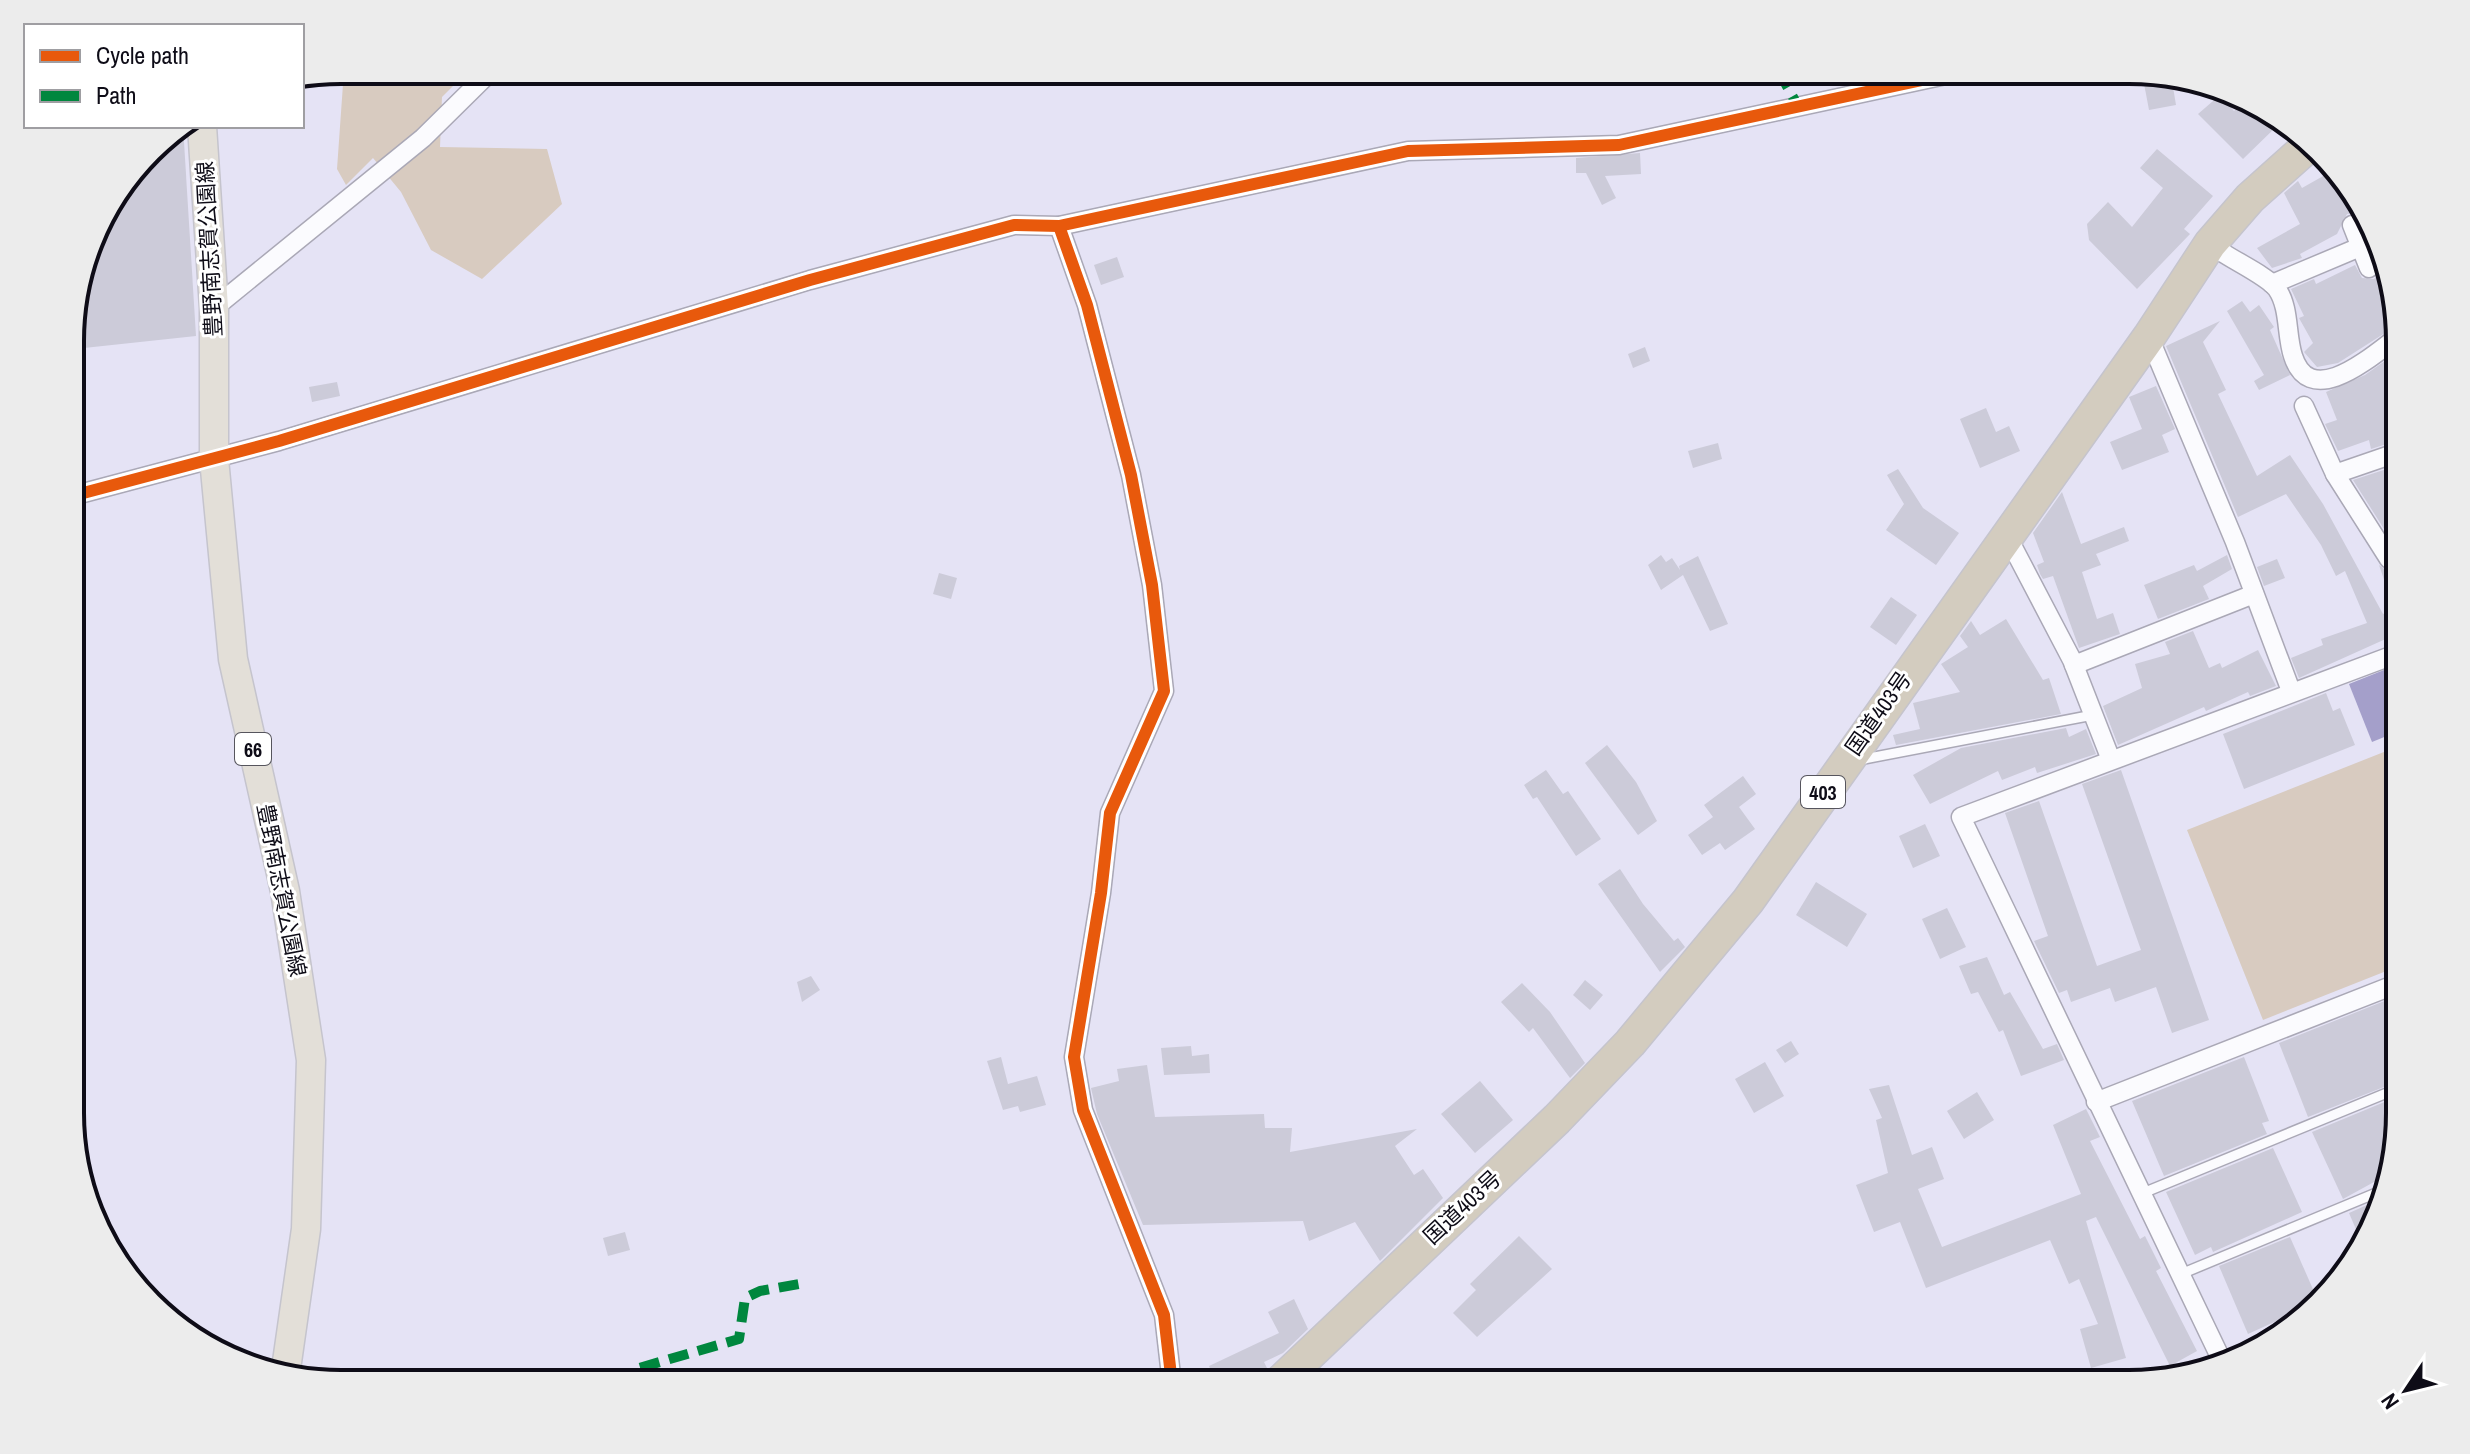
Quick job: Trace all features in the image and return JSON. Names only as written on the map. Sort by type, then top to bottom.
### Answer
[{"type":"highway","name":"国道403号","points":[[1293,1369],[1557,1119],[1630,1043],[1748,901],[1843,763],[2149,337],[2210,244],[2250,198],[2302,151]]},
{"type":"main road","name":"豊野南志賀公園線","points":[[202,128],[214,308],[214,459],[233,659],[285,891],[311,1060],[306,1229],[287,1364]]},
{"type":"street","points":[[214,308],[423,138],[478,84]]},
{"type":"street","points":[[84,493],[214,459],[810,280],[1014,225],[1059,226],[1408,151],[1619,145],[1904,84]]},
{"type":"street","points":[[2352,225],[2369,268]]},
{"type":"street","points":[[1059,226],[1091,319],[1131,475],[1152,585],[1164,691],[1110,813],[1074,1057],[1083,1110],[1164,1315],[1170,1370]]},
{"type":"street","points":[[2210,244],[2278,291],[2286,314],[2294,358],[2306,375],[2322,382],[2342,376],[2385,346]]},
{"type":"street","points":[[2272,284],[2360,247]]},
{"type":"street","points":[[2149,337],[2291,691]]},
{"type":"street","points":[[2304,406],[2335,474],[2385,553]]},
{"type":"street","points":[[2335,474],[2385,457]]},
{"type":"street","points":[[2006,534],[2074,665],[2111,760]]},
{"type":"street","points":[[2074,665],[2254,594]]},
{"type":"street","points":[[2218,1353],[1961,817],[2385,658]]},
{"type":"street","points":[[2096,1102],[2385,988]]},
{"type":"lane","points":[[1843,763],[2093,715]]},
{"type":"lane","points":[[2143,1193],[2385,1094]]},
{"type":"lane","points":[[2181,1274],[2372,1195]]},
{"type":"shaded area","points":[[343,84],[455,84],[442,97],[440,147],[547,149],[562,204],[482,279],[431,250],[401,192],[373,158],[346,185],[337,169]]},
{"type":"shaded area","points":[[2385,670],[2385,737],[2372,742],[2349,684]]},
{"type":"shaded area","points":[[2385,752],[2385,972],[2263,1020],[2187,830]]},
{"type":"building","points":[[2144,85],[2173,88],[2176,105],[2149,110]]},
{"type":"building","points":[[2215,100],[2228,105],[2234,111],[2237,109],[2257,118],[2274,129],[2243,159],[2198,114]]},
{"type":"building","points":[[184,138],[196,336],[84,348],[89,291],[98,259],[118,213],[148,172]]},
{"type":"building","points":[[2157,149],[2213,196],[2184,229],[2190,234],[2137,289],[2089,240],[2087,224],[2108,202],[2132,227],[2163,188],[2140,168]]},
{"type":"building","points":[[1640,153],[1641,174],[1605,176],[1616,198],[1602,205],[1586,173],[1576,173],[1576,158]]},
{"type":"building","points":[[2325,175],[2352,213],[2347,214],[2337,234],[2300,254],[2302,258],[2272,268],[2257,248],[2300,224],[2284,193],[2298,181],[2302,188]]},
{"type":"building","points":[[1117,257],[1124,277],[1101,285],[1094,265]]},
{"type":"building","points":[[2355,265],[2362,278],[2374,279],[2377,275],[2384,308],[2385,333],[2338,363],[2317,367],[2304,352],[2313,343],[2299,318],[2304,316],[2291,289],[2314,279],[2316,284]]},
{"type":"building","points":[[2242,301],[2250,312],[2259,305],[2274,327],[2270,330],[2290,375],[2259,390],[2254,381],[2264,375],[2227,311]]},
{"type":"building","points":[[2220,321],[2203,342],[2226,390],[2218,394],[2257,476],[2290,455],[2323,504],[2385,613],[2385,639],[2299,678],[2291,658],[2323,645],[2321,639],[2367,623],[2345,571],[2336,576],[2321,545],[2286,494],[2238,517],[2166,346]]},
{"type":"building","points":[[1645,347],[1650,361],[1633,368],[1628,354]]},
{"type":"building","points":[[2385,361],[2385,444],[2371,449],[2369,440],[2338,451],[2325,424],[2337,420],[2326,392],[2365,375]]},
{"type":"building","points":[[337,382],[340,396],[312,402],[309,387]]},
{"type":"building","points":[[2156,386],[2175,429],[2162,435],[2169,452],[2122,470],[2110,442],[2142,429],[2129,397]]},
{"type":"building","points":[[1986,408],[1996,432],[2009,426],[2020,451],[1980,468],[1960,419]]},
{"type":"building","points":[[1718,443],[1722,459],[1693,468],[1688,451]]},
{"type":"building","points":[[1898,469],[1923,508],[1959,533],[1936,565],[1886,530],[1904,504],[1887,475]]},
{"type":"building","points":[[2385,470],[2385,530],[2353,480]]},
{"type":"building","points":[[2062,492],[2081,544],[2124,527],[2129,541],[2096,554],[2101,565],[2082,572],[2097,619],[2113,613],[2120,634],[2079,648],[2053,576],[2043,579],[2040,574],[2037,565],[2044,562],[2033,533]]},
{"type":"building","points":[[1661,555],[1666,562],[1672,558],[1680,570],[1679,566],[1698,556],[1728,624],[1710,631],[1683,575],[1661,590],[1648,565]]},
{"type":"building","points":[[2227,555],[2232,569],[2203,586],[2209,599],[2158,619],[2144,585],[2194,565],[2197,571]]},
{"type":"building","points":[[2277,559],[2285,578],[2264,586],[2257,567]]},
{"type":"building","points":[[939,573],[957,578],[951,599],[933,594]]},
{"type":"building","points":[[1891,597],[1917,615],[1896,645],[1870,627]]},
{"type":"building","points":[[2006,619],[2043,680],[2049,678],[2061,714],[1896,745],[1893,735],[1920,729],[1913,703],[1960,692],[1941,664],[1968,647],[1960,636],[1971,621],[1980,635]]},
{"type":"building","points":[[2193,631],[2209,668],[2220,663],[2222,668],[2258,650],[2276,686],[2250,696],[2248,692],[2206,711],[2204,707],[2118,745],[2103,706],[2142,688],[2135,664],[2170,654],[2165,642]]},
{"type":"building","points":[[2326,693],[2333,711],[2340,708],[2355,745],[2244,789],[2223,734]]},
{"type":"building","points":[[2066,728],[2069,737],[2086,729],[2096,754],[2037,773],[2035,767],[2002,780],[1998,771],[1930,804],[1913,775],[1961,748]]},
{"type":"building","points":[[1607,745],[1636,782],[1657,821],[1638,835],[1585,763]]},
{"type":"building","points":[[1546,770],[1563,794],[1568,791],[1601,839],[1576,856],[1537,797],[1533,799],[1524,785]]},
{"type":"building","points":[[2121,770],[2209,1020],[2172,1033],[2156,987],[2115,1002],[2110,988],[2071,1002],[2067,990],[2059,993],[2034,941],[2048,936],[2005,813],[2039,801],[2097,966],[2141,950],[2082,784]]},
{"type":"building","points":[[1743,776],[1756,794],[1739,807],[1755,829],[1725,850],[1720,843],[1702,855],[1688,835],[1713,817],[1704,805]]},
{"type":"building","points":[[1925,824],[1940,856],[1913,868],[1899,836]]},
{"type":"building","points":[[1620,869],[1643,904],[1674,941],[1678,938],[1685,947],[1660,972],[1598,884]]},
{"type":"building","points":[[1816,882],[1867,914],[1847,947],[1796,915]]},
{"type":"building","points":[[1947,908],[1966,947],[1940,959],[1922,919]]},
{"type":"building","points":[[1987,957],[2004,995],[2010,992],[2043,1049],[2057,1044],[2064,1060],[2021,1076],[2003,1030],[1999,1032],[1978,992],[1971,994],[1959,966]]},
{"type":"building","points":[[811,976],[820,990],[802,1002],[797,982]]},
{"type":"building","points":[[1585,980],[1603,995],[1590,1010],[1573,995]]},
{"type":"building","points":[[1522,983],[1550,1012],[1585,1063],[1570,1078],[1533,1028],[1529,1032],[1501,1002]]},
{"type":"building","points":[[2385,1001],[2385,1087],[2308,1117],[2279,1043]]},
{"type":"building","points":[[1791,1041],[1799,1054],[1785,1063],[1776,1050]]},
{"type":"building","points":[[1191,1046],[1192,1056],[1209,1054],[1210,1073],[1164,1075],[1161,1048]]},
{"type":"building","points":[[1001,1057],[1008,1084],[1037,1076],[1046,1105],[1020,1112],[1018,1106],[1003,1110],[987,1061]]},
{"type":"building","points":[[2244,1057],[2269,1121],[2262,1123],[2267,1134],[2164,1176],[2132,1101]]},
{"type":"building","points":[[1765,1062],[1784,1096],[1754,1113],[1735,1079]]},
{"type":"building","points":[[1147,1065],[1155,1117],[1264,1114],[1265,1128],[1292,1128],[1290,1152],[1417,1129],[1395,1146],[1414,1175],[1423,1169],[1443,1198],[1380,1261],[1355,1222],[1309,1241],[1303,1221],[1143,1225],[1097,1114],[1091,1088],[1119,1081],[1117,1069]]},
{"type":"building","points":[[1480,1081],[1513,1120],[1475,1153],[1441,1114]]},
{"type":"building","points":[[1889,1085],[1912,1155],[1932,1147],[1944,1179],[1918,1189],[1942,1247],[2081,1194],[2053,1125],[2086,1109],[2100,1137],[2090,1141],[2140,1239],[2145,1236],[2161,1268],[2156,1271],[2197,1351],[2170,1366],[2096,1217],[2086,1221],[2126,1358],[2091,1368],[2080,1329],[2098,1324],[2079,1279],[2069,1284],[2050,1240],[1926,1288],[1900,1222],[1874,1232],[1856,1185],[1888,1173],[1876,1120],[1882,1118],[1869,1089]]},
{"type":"building","points":[[1977,1092],[1994,1120],[1964,1139],[1947,1111]]},
{"type":"building","points":[[2385,1102],[2384,1146],[2376,1181],[2343,1199],[2312,1132]]},
{"type":"building","points":[[2273,1148],[2302,1212],[2213,1252],[2211,1247],[2195,1255],[2166,1192]]},
{"type":"building","points":[[2368,1204],[2357,1231],[2349,1213]]},
{"type":"building","points":[[625,1232],[630,1250],[608,1256],[603,1238]]},
{"type":"building","points":[[1519,1236],[1552,1269],[1477,1337],[1453,1313],[1476,1290],[1470,1284]]},
{"type":"building","points":[[2290,1237],[2314,1290],[2283,1318],[2248,1334],[2219,1266]]},
{"type":"building","points":[[1294,1299],[1308,1329],[1283,1353],[1264,1362],[1266,1369],[1211,1370],[1209,1366],[1279,1333],[1268,1312]]},
{"type":"marked path","points":[[1786,84],[1799,108]]},
{"type":"marked path","points":[[636,1370],[739,1339],[745,1298],[760,1291],[805,1283]]},
{"type":"cycle path","points":[[84,493],[279,441],[810,280],[1014,225],[1059,226],[1408,151],[1619,145],[1904,84]]},
{"type":"cycle path","points":[[1059,226],[1087,305],[1131,475],[1152,585],[1164,691],[1110,813],[1101,893],[1074,1057],[1083,1110],[1164,1315],[1170,1370]]}]
